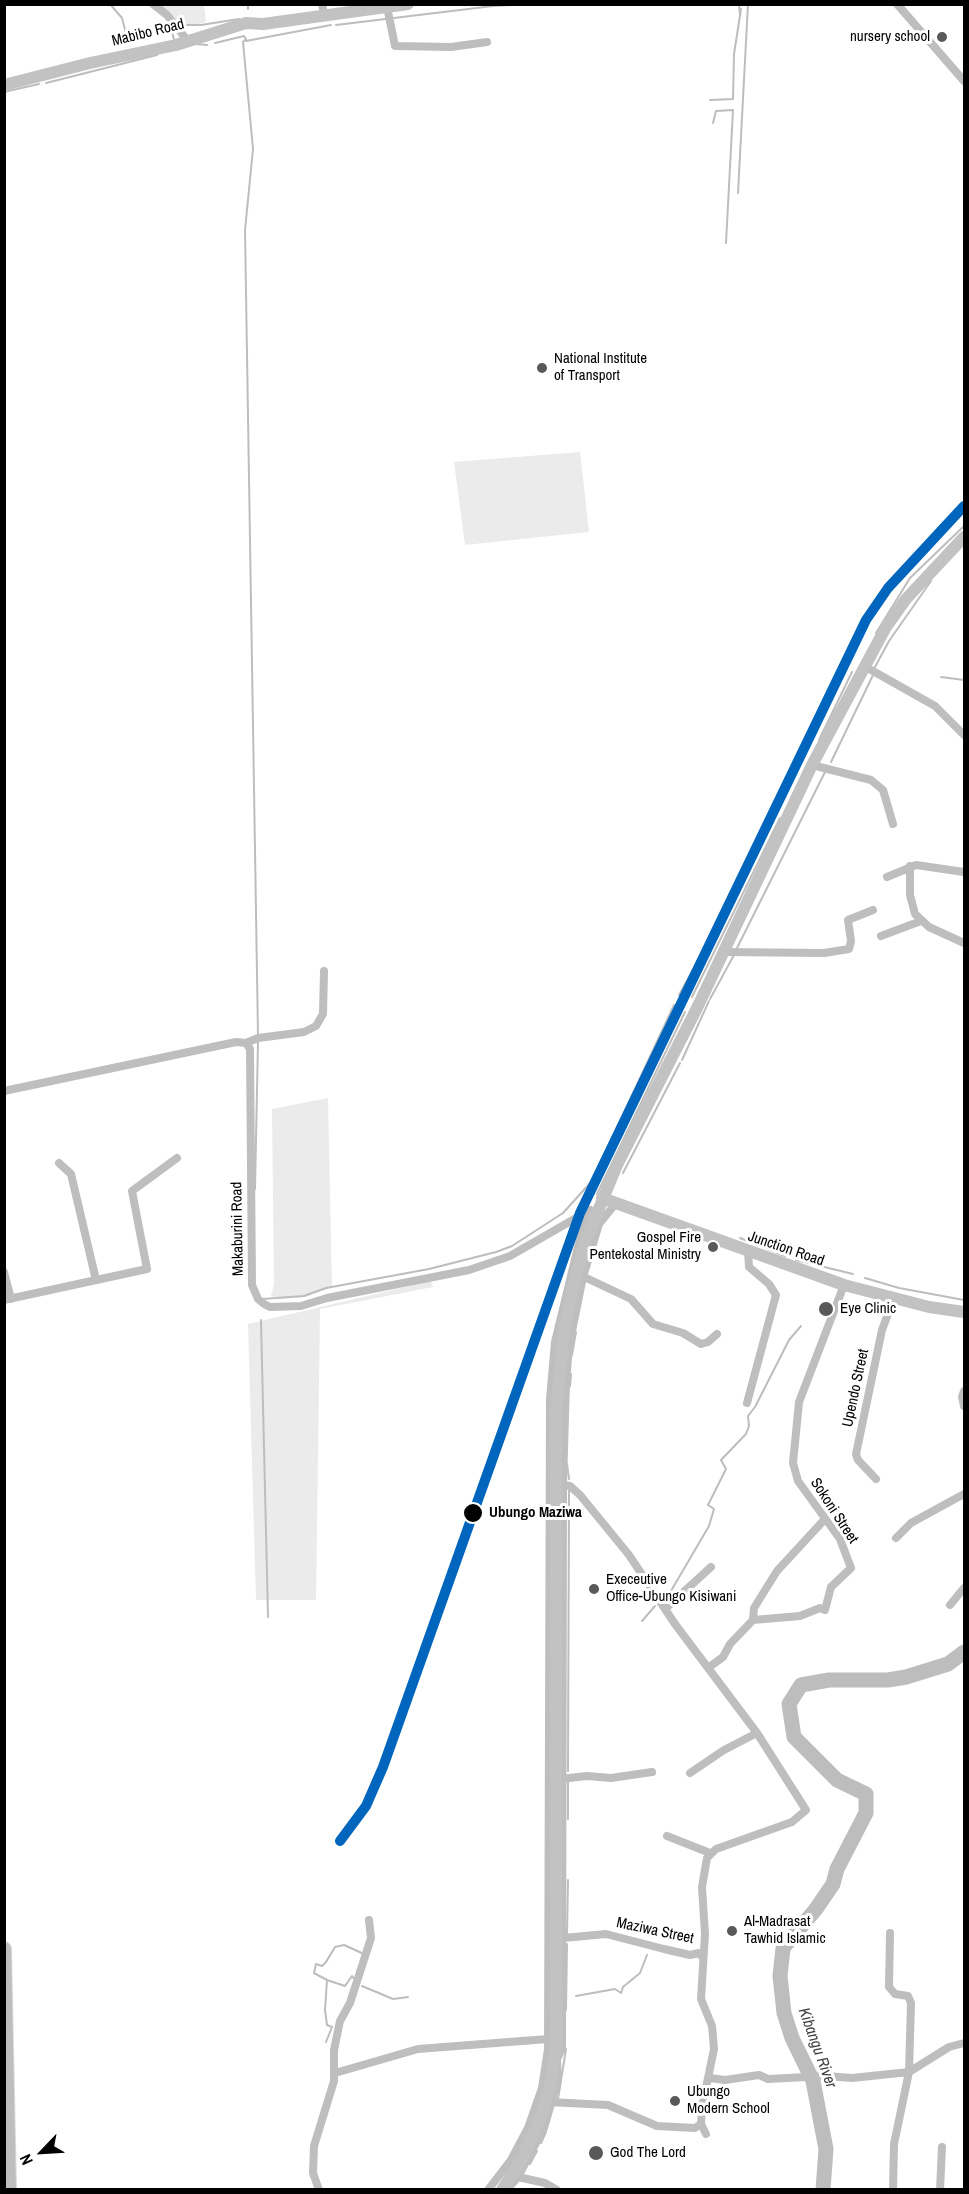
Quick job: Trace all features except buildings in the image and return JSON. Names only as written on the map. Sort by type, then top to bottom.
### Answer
[{"type":"highway","points":[[4,1949],[9,2190]]},
{"type":"main road","name":"Mabibo Road","points":[[4,85],[90,63],[176,45],[187,39],[246,23],[263,24],[323,9],[408,4]]},
{"type":"main road","points":[[502,2190],[526,2151],[549,2102],[556,2042],[560,1779],[559,1484],[556,1415],[563,1338],[596,1206],[723,952],[812,765],[864,666],[886,627],[906,599],[964,537]]},
{"type":"main road","name":"Junction Road","points":[[596,1206],[616,1203],[844,1285],[964,1312]]},
{"type":"street","points":[[153,4],[167,15],[187,39]]},
{"type":"street","points":[[897,4],[964,81]]},
{"type":"street","points":[[387,7],[395,46],[451,47],[487,42]]},
{"type":"street","points":[[864,666],[935,706],[964,735]]},
{"type":"street","points":[[812,765],[871,780],[883,790],[893,824]]},
{"type":"street","points":[[886,877],[910,866],[923,864],[964,872]]},
{"type":"street","points":[[910,866],[912,906],[921,921],[964,943]]},
{"type":"street","points":[[723,952],[824,953],[849,949],[851,941],[848,920],[873,910]]},
{"type":"street","points":[[881,936],[921,921]]},
{"type":"street","points":[[4,1091],[236,1042],[246,1043],[258,1038],[304,1032],[316,1026],[323,1014],[324,971]]},
{"type":"street","name":"Makaburini Road","points":[[246,1043],[250,1049],[253,1288],[264,1304],[270,1307],[301,1306],[327,1298],[469,1270],[510,1256],[596,1206]]},
{"type":"street","points":[[4,1272],[8,1300],[147,1269],[132,1191],[177,1158]]},
{"type":"street","points":[[59,1163],[71,1174],[96,1281]]},
{"type":"street","points":[[616,1203],[599,1224],[580,1275],[631,1299],[653,1324],[683,1333],[701,1344],[708,1342],[717,1334]]},
{"type":"street","points":[[488,2190],[511,2160],[528,2128],[542,2088],[548,2039],[550,1399],[555,1342],[596,1206]]},
{"type":"street","points":[[747,1403],[776,1295],[769,1284],[749,1267],[748,1251]]},
{"type":"street","name":"Sokoni Street","points":[[753,1620],[800,1616],[820,1608],[825,1610],[831,1587],[851,1568],[840,1539],[794,1471],[796,1412],[844,1285]]},
{"type":"street","name":"Upendo Street","points":[[876,1479],[858,1460],[856,1454],[882,1330],[894,1298]]},
{"type":"street","points":[[964,1391],[962,1397],[964,1406]]},
{"type":"street","points":[[559,1484],[580,1495],[618,1541],[665,1609],[757,1733],[806,1810],[805,1814],[792,1822],[710,1853],[667,1836]]},
{"type":"street","points":[[896,1538],[911,1523],[964,1494]]},
{"type":"street","points":[[708,1668],[723,1657],[730,1644],[753,1620],[754,1608],[777,1571],[825,1519]]},
{"type":"street","points":[[665,1609],[711,1567]]},
{"type":"street","points":[[950,1605],[964,1588]]},
{"type":"street","points":[[690,1773],[724,1750],[757,1733]]},
{"type":"street","points":[[507,2190],[518,2177],[544,2128],[549,2102],[558,2080],[557,2059],[562,2049],[563,1938],[560,1779],[587,1776],[611,1778],[652,1772]]},
{"type":"street","points":[[706,2134],[701,2124],[714,2049],[712,2026],[701,1999],[702,1881],[710,1853]]},
{"type":"street","points":[[319,2190],[313,2173],[314,2146],[327,2110],[335,2073],[336,2036],[340,2021],[360,1977],[371,1938],[369,1920]]},
{"type":"street","points":[[890,1933],[890,1987],[895,1994],[908,1996],[911,2003],[909,2072],[896,2135],[893,2190]]},
{"type":"street","name":"Maziwa Street","points":[[563,1938],[606,1934],[664,1949],[690,1954],[699,1953],[703,1958]]},
{"type":"street","points":[[335,2073],[418,2049],[548,2039]]},
{"type":"street","points":[[710,2078],[725,2080],[759,2075],[768,2079],[825,2076],[852,2078],[909,2072],[949,2047],[964,2043]]},
{"type":"street","points":[[549,2102],[562,2105],[608,2105],[657,2126],[695,2128],[701,2124]]},
{"type":"street","points":[[940,2190],[942,2147]]},
{"type":"street","points":[[518,2177],[545,2183],[557,2190]]},
{"type":"shaded area","points":[[161,5],[204,5],[206,22],[174,30],[165,18]]},
{"type":"shaded area","points":[[580,452],[589,532],[465,545],[454,462]]},
{"type":"shaded area","points":[[328,1098],[332,1287],[305,1297],[281,1299],[271,1296],[274,1284],[272,1109]]},
{"type":"shaded area","points":[[431,1281],[433,1287],[320,1309],[316,1600],[256,1600],[248,1324]]},
{"type":"waterway","points":[[110,4],[122,18],[128,41]]},
{"type":"waterway","points":[[248,4],[248,9]]},
{"type":"waterway","points":[[336,25],[493,6],[528,4]]},
{"type":"waterway","points":[[710,100],[733,99],[734,54],[741,9],[740,16],[739,4]]},
{"type":"waterway","points":[[738,193],[748,4]]},
{"type":"waterway","points":[[180,25],[201,25],[239,19]]},
{"type":"waterway","points":[[170,25],[174,39]]},
{"type":"waterway","points":[[246,41],[331,25]]},
{"type":"waterway","points":[[215,43],[244,36],[246,39],[243,42],[253,149],[245,230],[258,1036]]},
{"type":"waterway","points":[[196,44],[207,45]]},
{"type":"waterway","points":[[46,83],[157,55]]},
{"type":"waterway","points":[[4,92],[39,84]]},
{"type":"waterway","points":[[713,123],[716,111],[733,110],[726,243]]},
{"type":"waterway","points":[[876,633],[910,578],[964,526]]},
{"type":"waterway","points":[[875,667],[889,641],[931,581]]},
{"type":"waterway","points":[[819,740],[852,672]]},
{"type":"waterway","points":[[831,762],[874,673]]},
{"type":"waterway","points":[[941,677],[964,680]]},
{"type":"waterway","points":[[736,950],[825,772]]},
{"type":"waterway","points":[[692,997],[780,818]]},
{"type":"waterway","points":[[679,995],[702,953]]},
{"type":"waterway","points":[[710,999],[734,955]]},
{"type":"waterway","points":[[682,1060],[709,1001]]},
{"type":"waterway","points":[[262,1299],[304,1296],[326,1288],[429,1269],[496,1252],[512,1246],[563,1213],[592,1181],[674,1005]]},
{"type":"waterway","points":[[597,1194],[685,1012]]},
{"type":"waterway","points":[[255,1189],[258,1042]]},
{"type":"waterway","points":[[623,1173],[680,1063]]},
{"type":"waterway","points":[[740,1238],[785,1256]]},
{"type":"waterway","points":[[796,1260],[853,1274]]},
{"type":"waterway","points":[[865,1278],[899,1288],[964,1300]]},
{"type":"waterway","points":[[261,1320],[268,1617]]},
{"type":"waterway","points":[[668,1596],[709,1526],[714,1509],[708,1505],[726,1469],[721,1460],[746,1434],[749,1426],[748,1416],[755,1407],[789,1340],[801,1326]]},
{"type":"waterway","points":[[572,1355],[576,1332]]},
{"type":"waterway","points":[[570,1386],[571,1374]]},
{"type":"waterway","points":[[567,1464],[569,1479]]},
{"type":"waterway","points":[[568,1771],[569,1490]]},
{"type":"waterway","points":[[642,1621],[655,1606]]},
{"type":"waterway","name":"Kibangu River","points":[[823,2190],[826,2149],[813,2081],[792,2038],[784,2013],[780,1976],[783,1948],[816,1909],[833,1884],[837,1869],[866,1813],[866,1794],[837,1780],[794,1737],[789,1704],[801,1685],[829,1680],[888,1680],[906,1677],[948,1664],[964,1652]]},
{"type":"waterway","points":[[568,1780],[568,1819]]},
{"type":"waterway","points":[[567,1935],[568,1880]]},
{"type":"waterway","points":[[566,2010],[567,1944]]},
{"type":"waterway","points":[[327,1980],[314,1973],[316,1964],[322,1966],[335,1947],[344,1945],[364,1954]]},
{"type":"waterway","points":[[576,1996],[615,1989],[621,1993],[623,1987],[640,1973],[647,1955]]},
{"type":"waterway","points":[[326,2042],[332,2027],[327,2025],[325,2010],[327,1980],[345,1986],[352,1976],[355,1980]]},
{"type":"waterway","points":[[362,1986],[393,1999],[408,1997]]},
{"type":"waterway","points":[[558,2099],[566,2049]]},
{"type":"waterway","points":[[541,2143],[546,2132]]},
{"type":"waterway","points":[[530,2164],[537,2151]]},
{"type":"transit line","points":[[340,1841],[366,1806],[383,1767],[580,1213],[866,620],[888,588],[964,506]]},
{"type":"place","name":"nursery school","points":[[942,37]]},
{"type":"place","name":"National Institute of Transport","points":[[542,368]]},
{"type":"place","name":"Gospel Fire Pentekostal Ministry","points":[[713,1247]]},
{"type":"place","name":"Eye Clinic","points":[[826,1309]]},
{"type":"place","name":"Ubungo Maziwa","points":[[473,1513]]},
{"type":"place","name":"Execeutive Office-Ubungo Kisiwani","points":[[594,1589]]},
{"type":"place","name":"Al-Madrasat Tawhid Islamic","points":[[732,1931]]},
{"type":"place","name":"Ubungo Modern School","points":[[675,2101]]},
{"type":"place","name":"God The Lord","points":[[596,2153]]}]
